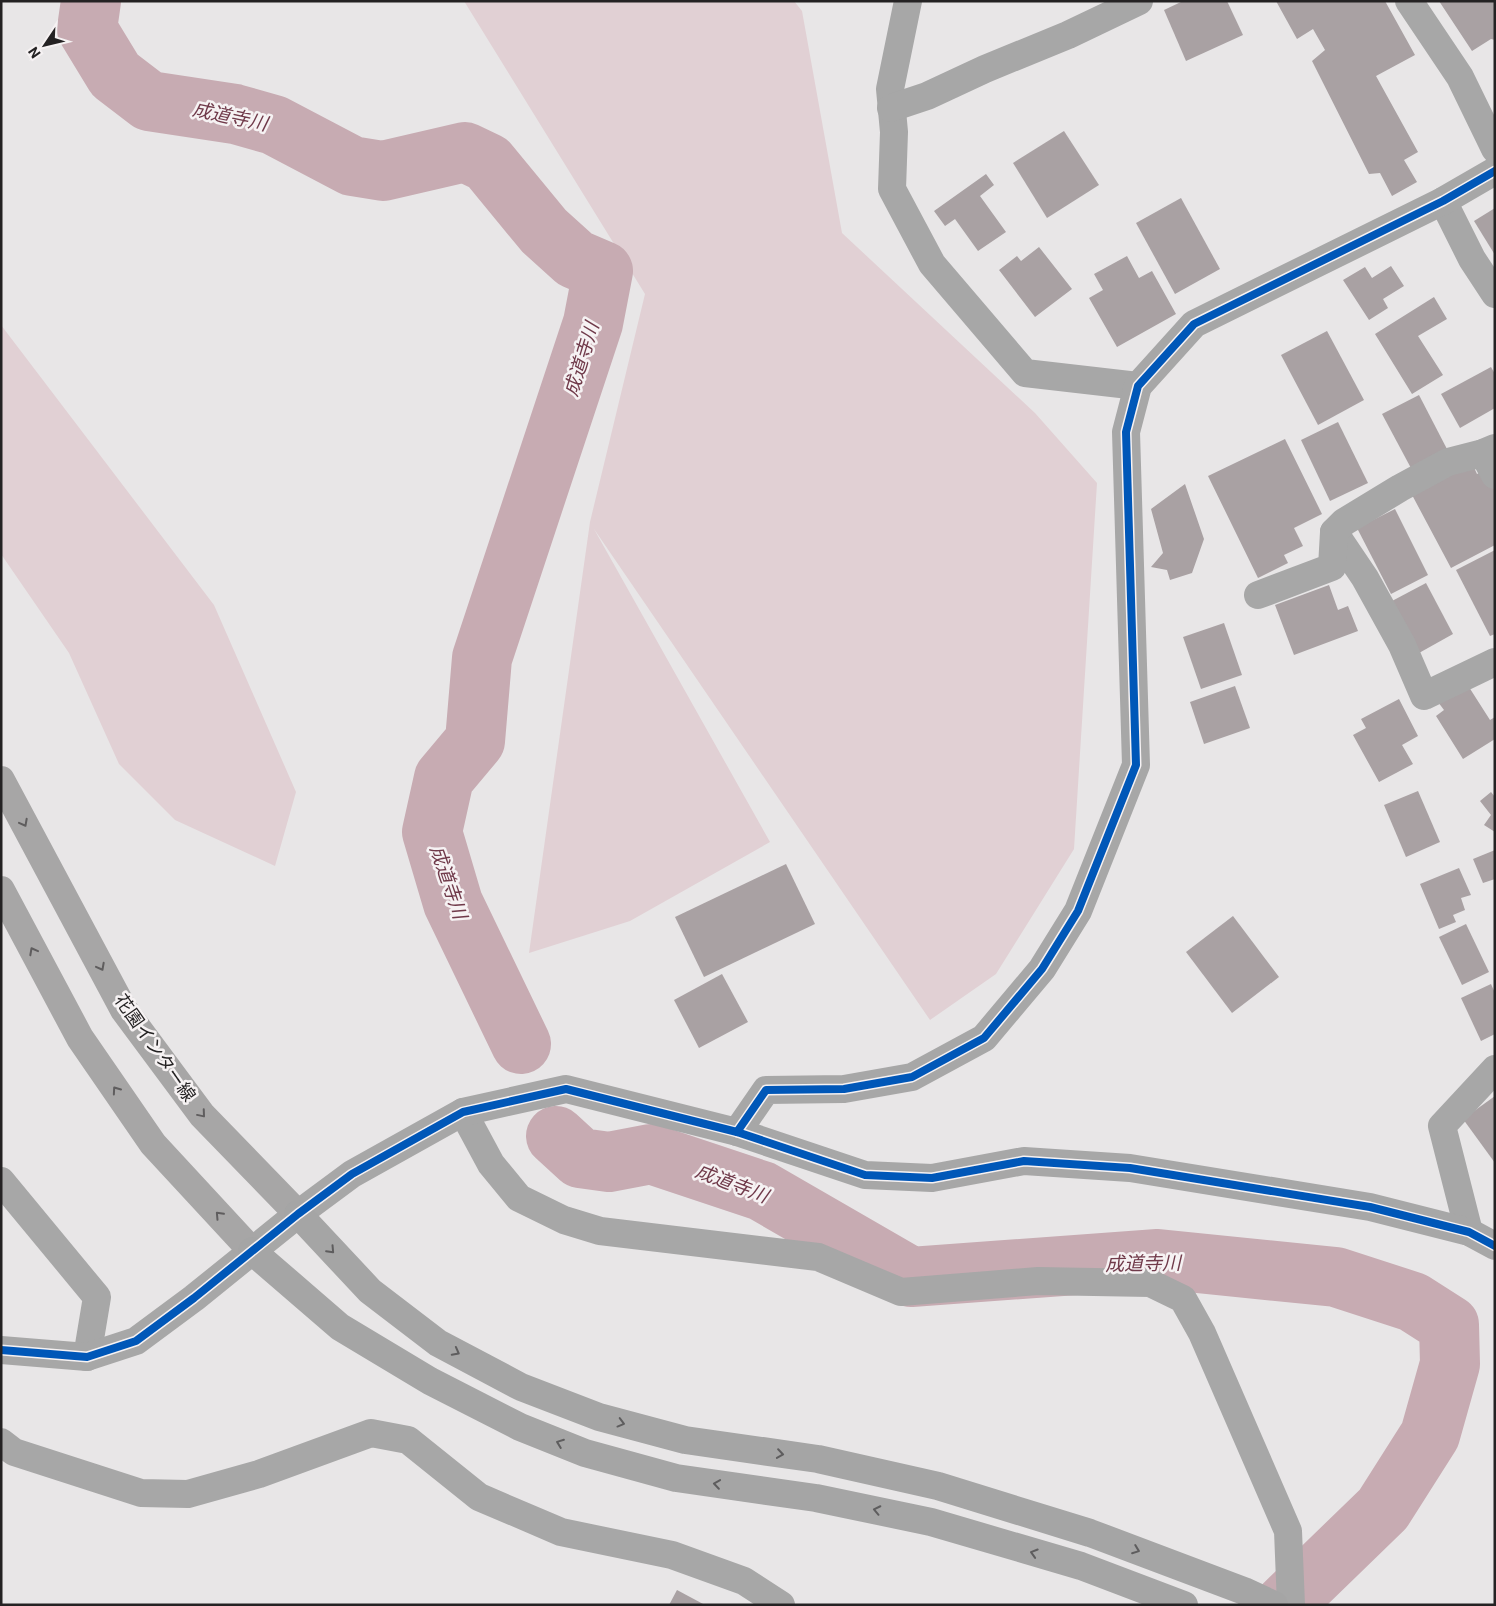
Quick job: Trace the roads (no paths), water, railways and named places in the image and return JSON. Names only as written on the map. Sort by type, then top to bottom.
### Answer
[{"type":"highway","points":[[298,1214],[370,1291],[438,1343],[521,1387],[599,1417],[685,1440],[818,1459],[938,1486],[1090,1533],[1244,1591],[1274,1605]]},
{"type":"highway","points":[[252,1251],[340,1327],[430,1381],[520,1427],[585,1453],[676,1478],[816,1498],[931,1522],[1081,1566],[1184,1605]]},
{"type":"main road","name":"花園インター線","points":[[1,780],[124,1010],[202,1115],[298,1214]]},
{"type":"main road","points":[[1,890],[80,1038],[153,1144],[252,1251]]},
{"type":"street","points":[[908,1],[890,89],[894,132],[892,189],[932,264],[1025,373],[1138,386]]},
{"type":"street","points":[[892,108],[927,96],[985,69],[1068,35],[1139,1]]},
{"type":"street","points":[[1409,1],[1460,77],[1495,149]]},
{"type":"street","points":[[736,1132],[766,1090],[844,1089],[912,1077],[984,1038],[1042,969],[1078,911],[1136,765],[1126,432],[1138,386],[1194,324],[1443,201],[1495,171]]},
{"type":"street","points":[[1443,201],[1472,259],[1495,294]]},
{"type":"street","points":[[1258,595],[1332,567],[1334,532],[1344,522],[1400,488],[1448,462],[1491,459]]},
{"type":"street","points":[[1334,532],[1365,578],[1402,645],[1424,696],[1495,662]]},
{"type":"street","points":[[1469,1232],[1442,1126],[1495,1069]]},
{"type":"street","points":[[1,1350],[87,1357],[136,1340],[194,1298],[298,1214],[352,1174],[463,1112],[566,1089],[736,1132],[865,1176],[932,1178],[1024,1161],[1130,1168],[1370,1207],[1469,1232],[1495,1246]]},
{"type":"street","points":[[463,1112],[491,1164],[519,1198],[564,1220],[600,1231],[818,1257],[901,1292],[1038,1281],[1150,1283],[1183,1299],[1202,1333],[1288,1531],[1291,1605]]},
{"type":"street","points":[[1,1181],[97,1297],[87,1357]]},
{"type":"street","points":[[1,1442],[14,1452],[141,1493],[188,1494],[259,1474],[371,1433],[408,1440],[479,1497],[488,1501],[561,1532],[672,1555],[744,1581],[781,1605]]},
{"type":"waterway","name":"成道寺川","points":[[91,1],[87,29],[115,75],[149,101],[235,114],[274,125],[352,166],[383,171],[465,152],[488,163],[544,231],[575,259],[603,271],[593,323],[482,658],[475,741],[444,778],[432,832],[453,903],[521,1044]]},
{"type":"waterway","name":"成道寺川","points":[[556,1136],[580,1158],[609,1162],[651,1154],[762,1191],[911,1277],[1158,1259],[1336,1277],[1413,1302],[1449,1325],[1450,1364],[1430,1435],[1383,1509],[1284,1605]]}]
